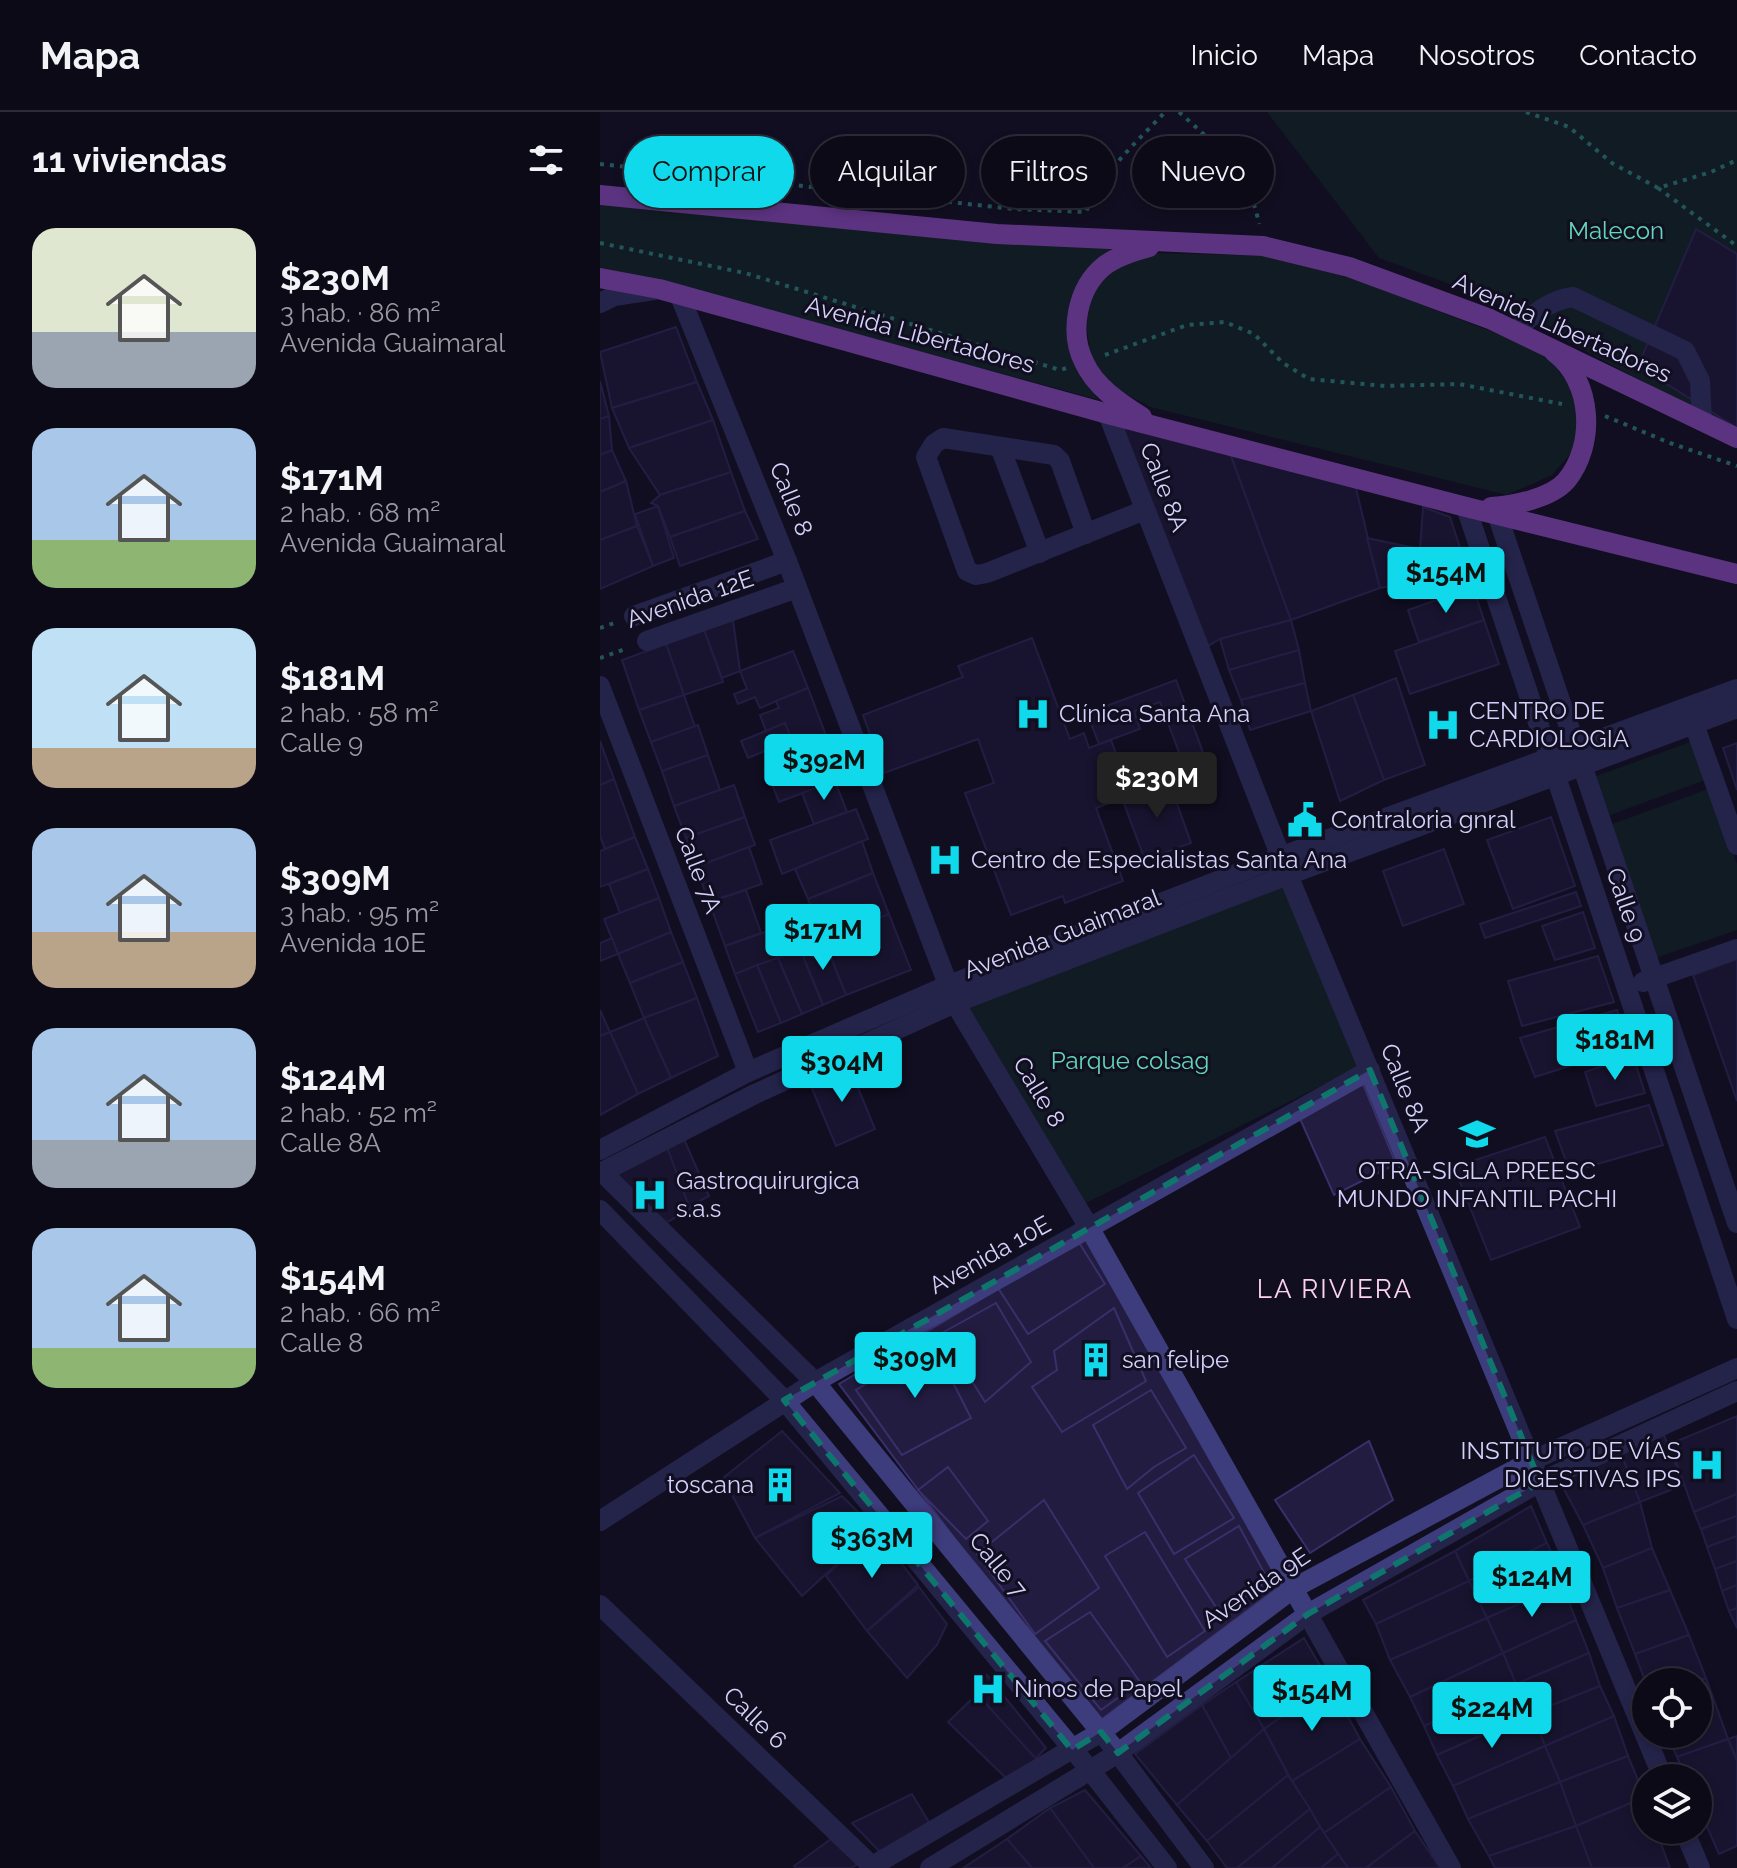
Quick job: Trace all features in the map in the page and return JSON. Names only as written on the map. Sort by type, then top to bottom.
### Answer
[{"type":"main road","name":"Avenida Libertadores","points":[[600,195],[997,234],[1263,246],[1349,267],[1515,330],[1737,438]]},
{"type":"main road","points":[[1156,426],[1117,401],[1096,380],[1084,362],[1076,337],[1077,312],[1087,286],[1103,266],[1129,252],[1165,243]]},
{"type":"main road","name":"Avenida Libertadores","points":[[600,278],[659,289],[1108,414],[1737,574]]},
{"type":"main road","points":[[1470,508],[1513,506],[1540,497],[1565,482],[1584,448],[1586,410],[1578,381],[1561,357],[1537,340]]},
{"type":"street","points":[[600,303],[614,296],[659,289]]},
{"type":"street","name":"Calle 8","points":[[680,296],[787,561],[952,994],[1090,1229],[1451,1868]]},
{"type":"street","points":[[1515,330],[1544,307],[1560,298],[1573,297],[1685,351],[1700,381],[1702,421]]},
{"type":"street","name":"Calle 8A","points":[[1108,414],[1285,866],[1657,1764]]},
{"type":"street","points":[[1086,534],[1060,461],[1054,455],[943,438],[934,444],[926,457],[967,571],[976,575],[1040,553],[1145,510]]},
{"type":"street","points":[[1000,447],[1040,553]]},
{"type":"street","name":"Calle 9","points":[[1470,508],[1552,767],[1737,1319]]},
{"type":"street","name":"Calle 9","points":[[1497,514],[1737,1223]]},
{"type":"street","name":"Avenida 12E","points":[[634,616],[787,561]]},
{"type":"street","name":"Avenida 12E","points":[[647,641],[797,588]]},
{"type":"street","name":"Calle 7A","points":[[600,686],[748,1072]]},
{"type":"street","name":"Avenida Guaimaral","points":[[600,1150],[748,1072],[1579,757],[1737,689]]},
{"type":"street","name":"Avenida Guaimaral","points":[[1579,757],[1694,724],[1737,708]]},
{"type":"street","points":[[1694,724],[1737,845]]},
{"type":"street","points":[[1626,988],[1737,949]]},
{"type":"street","name":"Avenida Guaimaral","points":[[601,1172],[952,994]]},
{"type":"street","name":"Avenida 10E","points":[[600,1521],[784,1400],[1370,1070]]},
{"type":"street","name":"Calle 7","points":[[601,1172],[815,1382],[1118,1753],[1204,1868]]},
{"type":"street","points":[[600,1210],[784,1400],[1090,1770],[1167,1868]]},
{"type":"street","name":"Avenida 9E","points":[[872,1867],[1101,1732],[1294,1588],[1531,1461],[1737,1368]]},
{"type":"street","points":[[930,1868],[1118,1753],[1308,1614],[1540,1482],[1737,1391]]},
{"type":"street","name":"Calle 6","points":[[600,1605],[872,1867]]},
{"type":"street","points":[[1690,1844],[1700,1868]]},
{"type":"path","points":[[600,164],[1014,209],[1086,212],[1093,194],[1116,163],[1165,112]]},
{"type":"path","points":[[1179,112],[1216,144],[1244,180],[1256,206],[1263,246]]},
{"type":"path","points":[[1526,112],[1569,127],[1612,163],[1658,188],[1737,246]]},
{"type":"path","points":[[1658,188],[1711,172],[1737,160]]},
{"type":"path","points":[[1611,418],[1737,466]]},
{"type":"path","name":"Avenida 12E","points":[[600,658],[647,641]]},
{"type":"highlighted area","points":[[1370,1070],[1540,1482],[1308,1614],[1118,1753],[1101,1732],[1072,1750],[784,1400]]},
{"type":"green space","name":"Malecon","points":[[1267,112],[1737,112],[1737,431],[1477,294],[1379,258]]},
{"type":"green space","points":[[600,200],[624,202],[624,208],[687,208],[1120,248],[1100,261],[1069,345],[1080,377],[1099,400],[692,289],[600,272]]},
{"type":"green space","points":[[1153,253],[1273,256],[1362,282],[1519,342],[1550,359],[1569,385],[1579,416],[1572,452],[1552,475],[1507,495],[1150,407],[1111,386],[1098,374],[1089,347],[1087,319],[1089,303],[1102,281],[1123,266]]},
{"type":"green space","points":[[1693,741],[1708,779],[1602,818],[1588,779]]},
{"type":"green space","points":[[1711,788],[1737,864],[1737,930],[1650,960],[1604,827]]},
{"type":"green space","name":"Parque colsag","points":[[1287,884],[1361,1066],[1086,1203],[969,1007]]},
{"type":"building","points":[[1696,229],[1737,254],[1737,428],[1638,366]]},
{"type":"building","points":[[676,327],[697,382],[612,408],[600,352]]},
{"type":"building","points":[[600,381],[609,416],[600,419]]},
{"type":"building","points":[[697,382],[713,420],[629,448],[612,408]]},
{"type":"building","points":[[609,416],[612,450],[600,455],[600,419]]},
{"type":"building","points":[[713,420],[731,472],[660,495],[629,448]]},
{"type":"building","points":[[1122,427],[1230,453],[1291,620],[1220,639],[1208,646]]},
{"type":"building","points":[[612,450],[626,481],[600,492],[600,455]]},
{"type":"building","points":[[1230,453],[1355,484],[1380,588],[1291,620]]},
{"type":"building","points":[[731,472],[745,511],[670,537],[658,506],[651,503],[660,495]]},
{"type":"building","points":[[626,481],[637,526],[600,540],[600,492]]},
{"type":"building","points":[[658,506],[674,558],[653,566],[635,514]]},
{"type":"building","points":[[1423,507],[1450,517],[1468,572],[1380,588],[1367,538],[1420,549]]},
{"type":"building","points":[[745,511],[758,539],[680,566],[670,537]]},
{"type":"building","points":[[637,526],[653,566],[600,589],[600,540]]},
{"type":"building","points":[[1473,587],[1484,620],[1419,642],[1408,610]]},
{"type":"building","points":[[733,620],[740,671],[722,678],[704,630]]},
{"type":"building","points":[[1291,620],[1299,650],[1229,670],[1220,639]]},
{"type":"building","points":[[1484,620],[1499,664],[1410,694],[1395,651]]},
{"type":"building","points":[[704,630],[723,682],[684,695],[666,644]]},
{"type":"building","points":[[1032,638],[1070,739],[1084,733],[1089,748],[1111,740],[1131,795],[1096,808],[1123,881],[1065,903],[1063,896],[1011,915],[965,793],[994,783],[978,739],[884,773],[863,715],[963,677],[958,666]]},
{"type":"building","points":[[666,644],[684,695],[639,710],[622,660]]},
{"type":"building","points":[[1299,650],[1305,683],[1241,700],[1229,670]]},
{"type":"building","points":[[793,651],[808,688],[760,708],[755,697],[738,704],[734,694],[747,689],[740,671]]},
{"type":"building","points":[[1396,678],[1425,765],[1384,780],[1353,695]]},
{"type":"building","points":[[1176,680],[1213,779],[1192,787],[1160,702],[1134,711],[1140,729],[1099,744],[1087,713]]},
{"type":"building","points":[[1305,683],[1311,711],[1250,730],[1241,700]]},
{"type":"building","points":[[808,688],[830,746],[798,758],[785,723],[766,731],[760,715],[779,708],[776,701]]},
{"type":"building","points":[[684,695],[695,727],[651,742],[639,710]]},
{"type":"building","points":[[1353,695],[1384,780],[1340,801],[1311,711]]},
{"type":"building","points":[[785,723],[792,740],[748,758],[741,741]]},
{"type":"building","points":[[698,725],[708,755],[662,771],[651,742]]},
{"type":"building","points":[[600,741],[614,779],[600,785]]},
{"type":"building","points":[[1737,743],[1737,790],[1723,748]]},
{"type":"building","points":[[830,746],[843,778],[779,802],[769,776],[796,766],[794,760]]},
{"type":"building","points":[[708,755],[720,790],[674,806],[662,771]]},
{"type":"building","points":[[614,779],[635,837],[605,849],[600,836],[600,785]]},
{"type":"building","points":[[835,781],[847,812],[814,824],[802,793]]},
{"type":"building","points":[[1169,781],[1191,843],[1145,860],[1122,798]]},
{"type":"building","points":[[734,785],[745,817],[686,838],[674,806]]},
{"type":"building","points":[[856,809],[868,839],[782,874],[770,840]]},
{"type":"building","points":[[745,817],[755,845],[696,867],[686,838]]},
{"type":"building","points":[[1551,817],[1575,886],[1513,909],[1487,840]]},
{"type":"building","points":[[635,837],[648,869],[600,887],[600,851]]},
{"type":"building","points":[[862,841],[873,873],[808,899],[795,869]]},
{"type":"building","points":[[749,847],[762,884],[709,902],[696,867]]},
{"type":"building","points":[[1444,849],[1464,904],[1403,926],[1383,871]]},
{"type":"building","points":[[648,869],[659,898],[620,913],[609,884]]},
{"type":"building","points":[[873,873],[889,914],[824,940],[808,899]]},
{"type":"building","points":[[746,890],[761,933],[725,946],[709,902]]},
{"type":"building","points":[[1576,892],[1581,906],[1485,938],[1480,924]]},
{"type":"building","points":[[659,898],[671,932],[618,954],[604,919]]},
{"type":"building","points":[[1583,912],[1595,948],[1555,960],[1542,926]]},
{"type":"building","points":[[889,914],[911,970],[846,995],[824,940]]},
{"type":"building","points":[[768,931],[778,958],[735,974],[725,946]]},
{"type":"building","points":[[671,932],[683,962],[630,983],[618,954]]},
{"type":"building","points":[[612,938],[618,954],[600,961],[600,943]]},
{"type":"building","points":[[824,940],[846,995],[823,1005],[800,949]]},
{"type":"building","points":[[800,949],[823,1005],[802,1014],[778,958]]},
{"type":"building","points":[[1598,956],[1614,1002],[1522,1026],[1508,981]]},
{"type":"building","points":[[778,958],[802,1014],[781,1023],[757,965]]},
{"type":"building","points":[[1737,959],[1737,1101],[1693,975]]},
{"type":"building","points":[[683,962],[697,998],[644,1018],[630,983]]},
{"type":"building","points":[[757,965],[781,1023],[758,1032],[735,974]]},
{"type":"building","points":[[697,998],[718,1056],[671,1078],[644,1018]]},
{"type":"building","points":[[600,1010],[610,1032],[600,1036]]},
{"type":"building","points":[[1617,1010],[1630,1047],[1535,1077],[1520,1038]]},
{"type":"building","points":[[644,1018],[671,1078],[638,1094],[610,1032]]},
{"type":"building","points":[[610,1032],[638,1094],[600,1115],[600,1036]]},
{"type":"building","points":[[1633,1056],[1645,1093],[1596,1106],[1585,1072]]},
{"type":"building","points":[[847,1061],[875,1129],[836,1146],[808,1079]]},
{"type":"building","points":[[1361,1079],[1396,1164],[1334,1195],[1297,1112]]},
{"type":"building","points":[[1649,1105],[1663,1145],[1570,1172],[1555,1131]]},
{"type":"building","points":[[683,1137],[709,1196],[683,1210],[660,1148]]},
{"type":"building","points":[[1545,1137],[1580,1227],[1491,1260],[1454,1167]]},
{"type":"building","name":"Gastroquirurgica s.a.s","points":[[667,1147],[690,1209],[655,1229],[600,1181]]},
{"type":"building","points":[[1092,1233],[1288,1580],[1094,1725],[839,1384]]},
{"type":"building","points":[[1078,1241],[1105,1284],[1028,1334],[998,1288]]},
{"type":"building","points":[[996,1303],[1031,1362],[985,1402],[942,1333]]},
{"type":"building","name":"san felipe","points":[[1114,1308],[1146,1381],[1062,1432],[1032,1387],[1057,1370],[1054,1351]]},
{"type":"building","points":[[933,1343],[971,1418],[902,1455],[856,1390]]},
{"type":"building","points":[[1151,1390],[1186,1448],[1154,1467],[1127,1489],[1093,1425]]},
{"type":"building","name":"INSTITUTO DE VÍAS DIGESTIVAS IPS","points":[[1737,1416],[1737,1494],[1694,1512],[1670,1444]]},
{"type":"building","name":"toscana","points":[[782,1431],[840,1493],[755,1538],[723,1478]]},
{"type":"building","points":[[1664,1435],[1684,1485],[1640,1502],[1621,1453]]},
{"type":"building","points":[[1369,1441],[1393,1500],[1310,1553],[1275,1500]]},
{"type":"building","points":[[1620,1452],[1640,1502],[1583,1525],[1559,1480]]},
{"type":"building","points":[[1194,1455],[1234,1518],[1174,1554],[1138,1493]]},
{"type":"building","points":[[948,1467],[988,1521],[966,1539],[918,1490]]},
{"type":"building","points":[[1737,1494],[1737,1516],[1701,1529],[1694,1512]]},
{"type":"building","points":[[842,1496],[875,1529],[802,1596],[755,1538]]},
{"type":"building","points":[[1044,1500],[1099,1588],[1035,1634],[977,1554]]},
{"type":"building","points":[[1640,1502],[1652,1548],[1603,1568],[1583,1525]]},
{"type":"building","points":[[1531,1506],[1547,1543],[1469,1581],[1455,1551]]},
{"type":"building","points":[[1737,1516],[1737,1536],[1707,1547],[1701,1529]]},
{"type":"building","points":[[1239,1526],[1268,1580],[1221,1615],[1185,1559]]},
{"type":"building","points":[[875,1529],[918,1585],[867,1631],[826,1576]]},
{"type":"building","points":[[1145,1532],[1205,1631],[1167,1657],[1105,1556]]},
{"type":"building","points":[[1737,1536],[1737,1561],[1715,1569],[1707,1547]]},
{"type":"building","points":[[1547,1543],[1565,1583],[1487,1618],[1469,1581]]},
{"type":"building","points":[[1652,1548],[1670,1590],[1617,1608],[1603,1568]]},
{"type":"building","points":[[1455,1551],[1469,1581],[1376,1624],[1363,1600]]},
{"type":"building","points":[[1737,1561],[1737,1585],[1722,1591],[1715,1569]]},
{"type":"building","points":[[1469,1581],[1487,1618],[1390,1660],[1376,1624]]},
{"type":"building","points":[[1562,1585],[1576,1620],[1503,1653],[1487,1618]]},
{"type":"building","points":[[1737,1585],[1737,1608],[1729,1611],[1722,1591]]},
{"type":"building","points":[[919,1587],[947,1624],[937,1645],[907,1678],[867,1631]]},
{"type":"building","points":[[1670,1590],[1689,1635],[1635,1654],[1617,1608]]},
{"type":"building","points":[[1737,1608],[1737,1628],[1729,1611]]},
{"type":"building","points":[[1090,1612],[1140,1682],[1101,1710],[1045,1641]]},
{"type":"building","points":[[1487,1618],[1503,1653],[1410,1697],[1390,1660]]},
{"type":"building","points":[[1576,1620],[1589,1653],[1516,1684],[1503,1653]]},
{"type":"building","points":[[1689,1635],[1702,1668],[1640,1668],[1635,1654]]},
{"type":"building","points":[[1304,1638],[1330,1683],[1264,1729],[1236,1682]]},
{"type":"building","points":[[1503,1653],[1516,1684],[1424,1726],[1410,1697]]},
{"type":"building","points":[[1589,1653],[1600,1686],[1532,1713],[1516,1684]]},
{"type":"building","points":[[987,1675],[1046,1748],[1030,1764],[977,1694]]},
{"type":"building","points":[[1236,1682],[1264,1729],[1231,1758],[1202,1705]]},
{"type":"building","points":[[1330,1683],[1360,1739],[1292,1781],[1264,1729]]},
{"type":"building","points":[[1516,1684],[1532,1713],[1437,1755],[1424,1726]]},
{"type":"building","points":[[1600,1686],[1614,1716],[1545,1746],[1532,1713]]},
{"type":"building","points":[[977,1694],[1038,1761],[1007,1779],[948,1722]]},
{"type":"building","points":[[1712,1695],[1728,1739],[1712,1745]]},
{"type":"building","points":[[1202,1705],[1231,1758],[1177,1805],[1135,1754]]},
{"type":"building","points":[[1532,1713],[1545,1746],[1453,1786],[1437,1755]]},
{"type":"building","points":[[1614,1716],[1628,1756],[1560,1782],[1545,1746]]},
{"type":"building","points":[[1264,1729],[1288,1775],[1207,1841],[1177,1805]]},
{"type":"building","points":[[1737,1736],[1737,1761],[1728,1739]]},
{"type":"building","points":[[1360,1739],[1391,1787],[1324,1833],[1292,1781]]},
{"type":"building","points":[[1728,1739],[1737,1761],[1737,1846],[1719,1854],[1712,1838],[1712,1764],[1680,1764],[1677,1757],[1712,1748],[1712,1745]]},
{"type":"building","points":[[1545,1746],[1560,1782],[1468,1819],[1453,1786]]},
{"type":"building","points":[[1673,1748],[1702,1748],[1677,1757]]},
{"type":"building","points":[[1628,1756],[1632,1766],[1632,1802],[1576,1826],[1560,1782]]},
{"type":"building","points":[[1288,1775],[1310,1809],[1237,1868],[1227,1868],[1207,1841]]},
{"type":"building","points":[[1560,1782],[1576,1826],[1489,1856],[1468,1819]]},
{"type":"building","points":[[1391,1787],[1415,1831],[1366,1868],[1348,1868],[1324,1833]]},
{"type":"building","points":[[1085,1790],[1141,1856],[1123,1868],[1094,1868],[1050,1808]]},
{"type":"building","points":[[912,1794],[930,1824],[881,1853],[852,1823]]},
{"type":"building","points":[[1632,1802],[1632,1844],[1661,1844],[1670,1868],[1592,1868],[1576,1826]]},
{"type":"building","points":[[1050,1808],[1094,1868],[1032,1868],[1007,1839]]},
{"type":"building","points":[[1310,1809],[1320,1827],[1272,1868],[1237,1868]]},
{"type":"building","points":[[1576,1826],[1592,1868],[1495,1868],[1489,1856]]},
{"type":"building","points":[[1320,1827],[1338,1854],[1321,1868],[1272,1868]]},
{"type":"building","points":[[1415,1831],[1440,1868],[1366,1868]]},
{"type":"building","points":[[839,1833],[865,1860],[851,1868],[794,1866]]},
{"type":"building","points":[[1007,1839],[1032,1868],[963,1868]]},
{"type":"building","points":[[1338,1854],[1348,1868],[1321,1868]]},
{"type":"building","points":[[1141,1856],[1151,1868],[1123,1868]]},
{"type":"place","name":"Clínica Santa Ana","points":[[1033,714]]},
{"type":"place","name":"CENTRO DE CARDIOLOGIA","points":[[1443,725]]},
{"type":"place","name":"Contraloria gnral","points":[[1305,820]]},
{"type":"place","name":"Centro de Especialistas Santa Ana","points":[[945,860]]},
{"type":"place","name":"OTRA-SIGLA PREESC MUNDO INFANTIL PACHI","points":[[1477,1134]]},
{"type":"place","name":"Gastroquirurgica s.a.s","points":[[650,1195]]},
{"type":"place","name":"san felipe","points":[[1096,1360]]},
{"type":"place","name":"INSTITUTO DE VÍAS DIGESTIVAS IPS","points":[[1707,1465]]},
{"type":"place","name":"toscana","points":[[780,1485]]},
{"type":"place","name":"Ninos de Papel","points":[[988,1689]]},
{"type":"district","name":"LA RIVIERA","points":[[1335,1289]]}]
